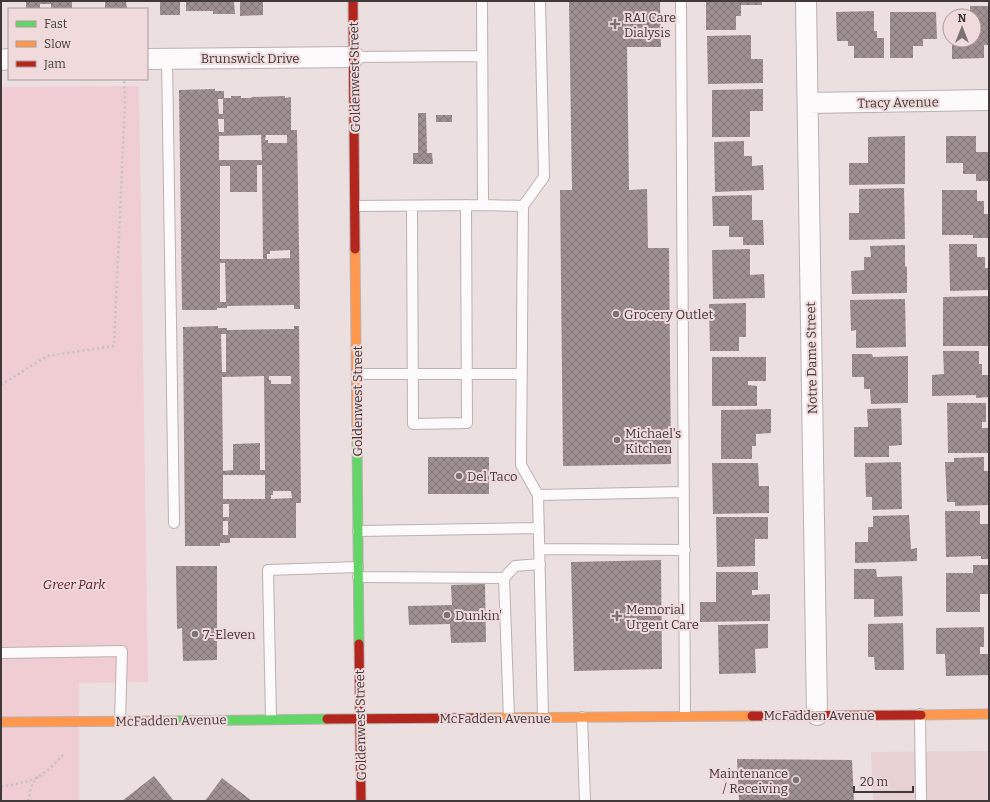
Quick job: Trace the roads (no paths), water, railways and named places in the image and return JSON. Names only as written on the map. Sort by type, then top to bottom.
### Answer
[{"type":"street","name":"Goldenwest Street","points":[[353,1],[361,801]]},
{"type":"street","name":"Notre Dame Street","points":[[806,1],[817,715]]},
{"type":"street","name":"Brunswick Drive","points":[[148,59],[354,58]]},
{"type":"street","name":"Tracy Avenue","points":[[808,103],[989,100]]},
{"type":"street","name":"McFadden Avenue","points":[[1,722],[989,714]]},
{"type":"lane","points":[[482,1],[483,205]]},
{"type":"lane","points":[[540,1],[544,177],[523,206],[522,465],[538,495],[543,717]]},
{"type":"lane","points":[[681,1],[685,716]]},
{"type":"lane","points":[[354,58],[482,56]]},
{"type":"lane","points":[[167,58],[174,523]]},
{"type":"lane","points":[[412,206],[413,424],[467,423],[468,374],[466,205]]},
{"type":"lane","points":[[355,206],[523,206]]},
{"type":"lane","points":[[357,374],[522,374]]},
{"type":"lane","points":[[538,495],[684,492]]},
{"type":"lane","points":[[358,531],[539,528]]},
{"type":"lane","points":[[540,549],[685,550]]},
{"type":"lane","points":[[509,718],[504,578],[516,566],[540,564]]},
{"type":"lane","points":[[270,720],[268,570],[504,578]]},
{"type":"lane","points":[[1,653],[122,651],[120,721]]},
{"type":"lane","points":[[920,714],[921,801]]},
{"type":"lane","points":[[579,801],[585,801],[582,717]]},
{"type":"place","name":"RAI Care Dialysis","points":[[615,24]]},
{"type":"place","name":"Grocery Outlet","points":[[616,314]]},
{"type":"place","name":"Michael's Kitchen","points":[[617,440]]},
{"type":"place","name":"Del Taco","points":[[459,476]]},
{"type":"place","name":"Dunkin'","points":[[447,615]]},
{"type":"place","name":"Memorial Urgent Care","points":[[617,616]]},
{"type":"place","name":"7-Eleven","points":[[195,634]]},
{"type":"place","name":"Maintenance / Receiving","points":[[796,780]]},
{"type":"park label","name":"Greer Park","points":[[74,584]]}]
